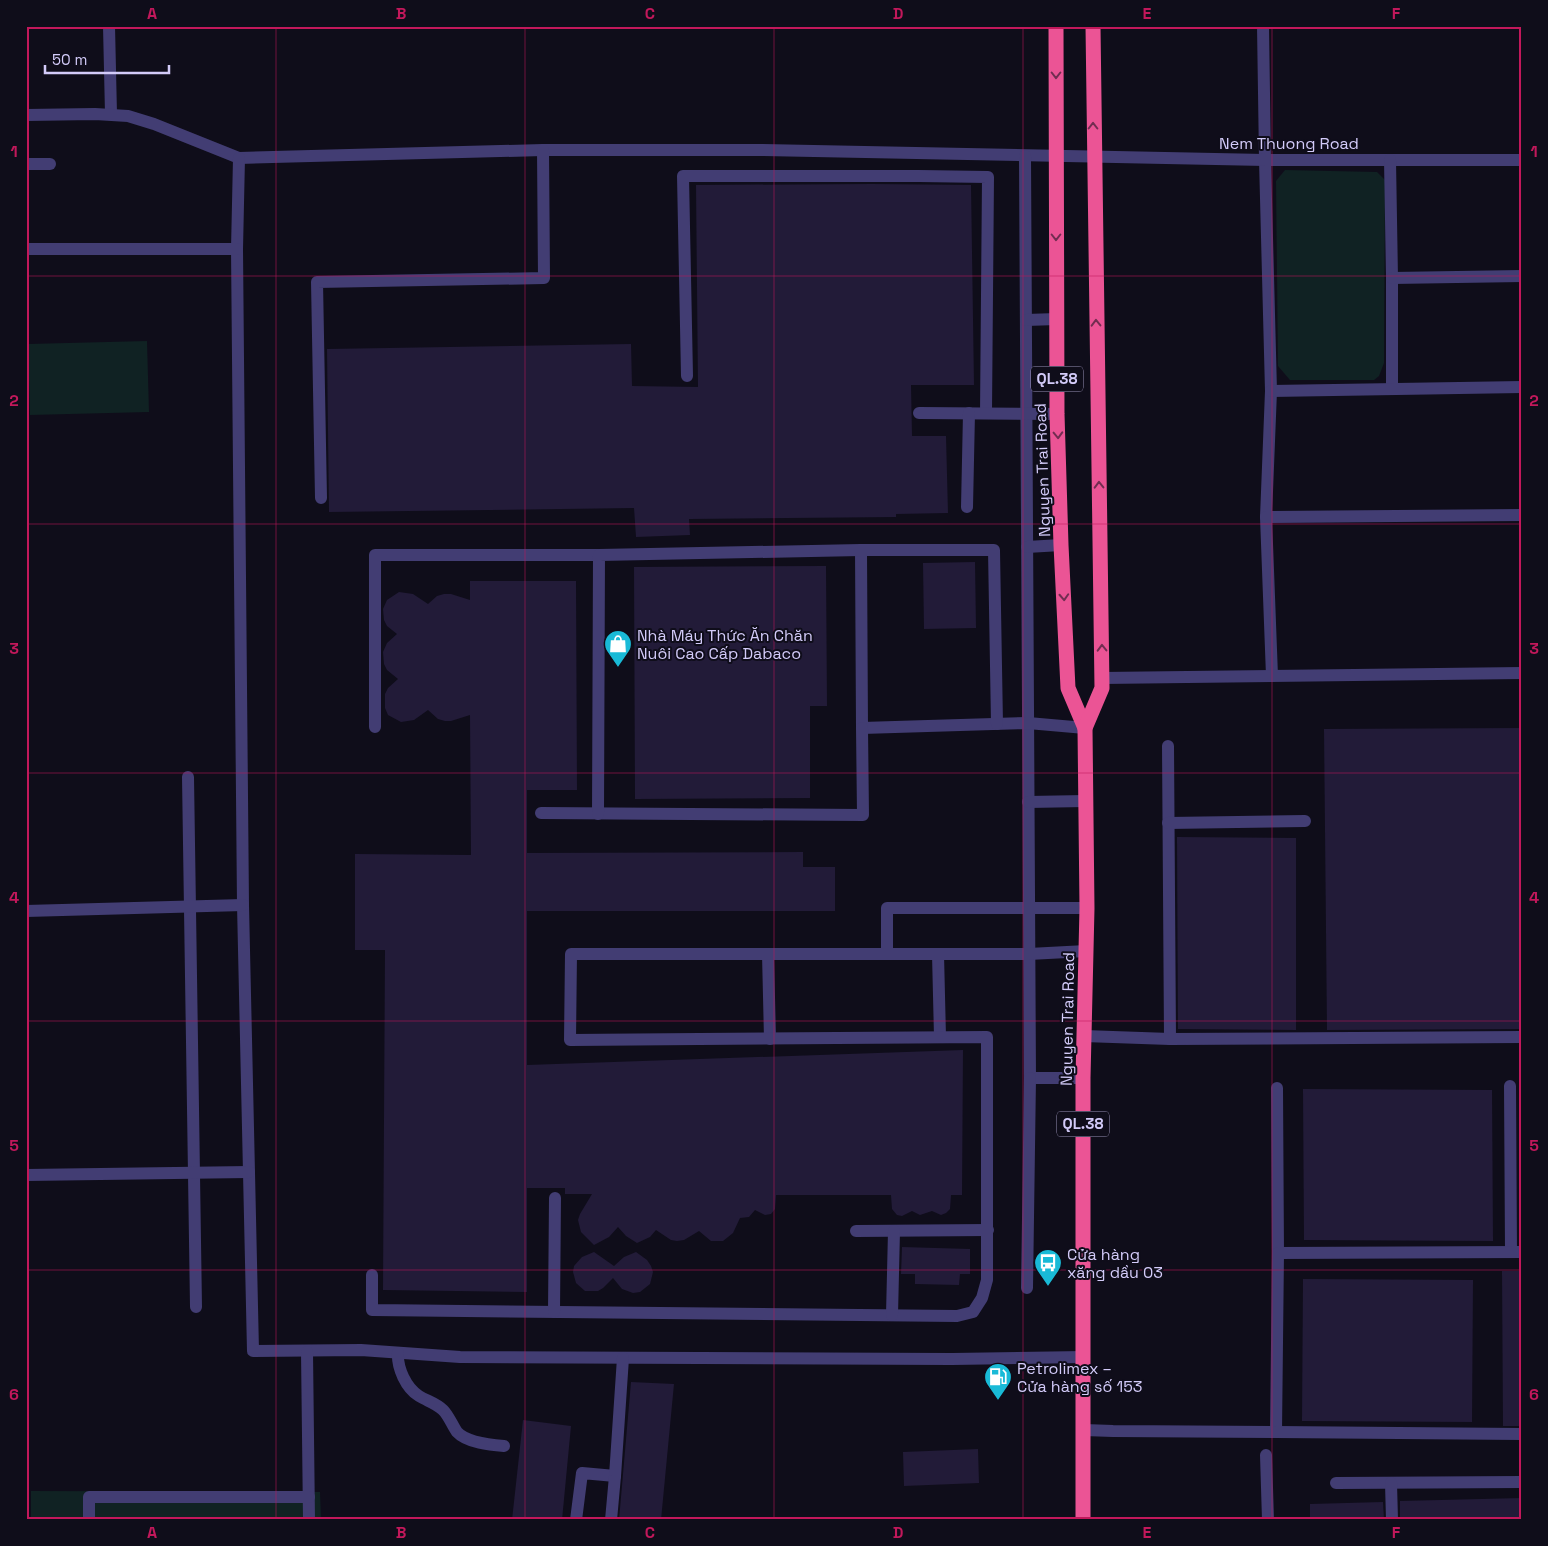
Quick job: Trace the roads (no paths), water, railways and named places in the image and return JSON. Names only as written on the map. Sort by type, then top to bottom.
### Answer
[{"type":"highway","name":"Nguyen Trai Road","points":[[1056,26],[1057,414],[1061,545],[1068,688],[1085,728]]},
{"type":"highway","name":"Nguyen Trai Road","points":[[1083,1520],[1083,1078],[1087,908],[1085,728],[1102,688],[1093,156],[1093,26]]},
{"type":"street","points":[[109,26],[111,114]]},
{"type":"street","points":[[1263,26],[1271,391],[1266,517],[1272,676]]},
{"type":"street","points":[[26,115],[111,114],[138,118],[239,158],[243,905],[253,1351],[362,1350],[460,1357],[1084,1357]]},
{"type":"street","points":[[320,498],[317,282],[544,278],[543,150]]},
{"type":"street","name":"Nem Thuong Road","points":[[239,158],[543,150],[773,150],[1265,160],[1522,160]]},
{"type":"street","points":[[1025,156],[1030,1078],[1027,1288]]},
{"type":"street","points":[[1390,160],[1392,388]]},
{"type":"street","points":[[26,164],[50,164]]},
{"type":"street","points":[[687,376],[683,176],[988,177],[986,413]]},
{"type":"street","points":[[26,248],[238,249]]},
{"type":"street","points":[[1392,278],[1522,276]]},
{"type":"street","points":[[1026,320],[1057,319]]},
{"type":"street","points":[[1271,391],[1522,387]]},
{"type":"street","points":[[918,413],[1057,414]]},
{"type":"street","points":[[967,507],[969,413]]},
{"type":"street","points":[[1266,517],[1522,515]]},
{"type":"street","points":[[1027,547],[1061,545]]},
{"type":"street","points":[[375,727],[375,555],[861,550],[994,550],[997,724]]},
{"type":"street","points":[[541,813],[863,816],[861,550]]},
{"type":"street","points":[[598,814],[599,554]]},
{"type":"street","points":[[1102,678],[1522,673]]},
{"type":"street","points":[[862,728],[1028,723],[1085,728]]},
{"type":"street","points":[[1168,746],[1170,1039]]},
{"type":"street","points":[[188,777],[196,1307]]},
{"type":"street","points":[[1028,802],[1085,801]]},
{"type":"street","points":[[1168,823],[1305,821]]},
{"type":"street","points":[[26,911],[243,905]]},
{"type":"street","points":[[887,954],[887,908],[1087,908]]},
{"type":"street","points":[[372,1275],[372,1310],[892,1316],[956,1316],[973,1312],[982,1298],[987,1280],[987,1037],[570,1040],[571,954],[1029,954],[1086,951]]},
{"type":"street","points":[[768,954],[770,1039]]},
{"type":"street","points":[[938,954],[940,1037]]},
{"type":"street","points":[[1084,1036],[1170,1039],[1522,1037]]},
{"type":"street","points":[[1030,1078],[1083,1078]]},
{"type":"street","points":[[1278,1253],[1516,1252],[1510,1086]]},
{"type":"street","points":[[1276,1432],[1278,1088]]},
{"type":"street","points":[[26,1175],[249,1172]]},
{"type":"street","points":[[554,1312],[555,1198]]},
{"type":"street","points":[[856,1231],[988,1230]]},
{"type":"street","points":[[892,1316],[894,1231]]},
{"type":"street","points":[[307,1352],[309,1520]]},
{"type":"street","points":[[398,1353],[398,1361],[408,1384],[420,1397],[443,1410],[459,1434],[482,1445],[504,1446]]},
{"type":"street","points":[[611,1520],[623,1358]]},
{"type":"street","points":[[1084,1430],[1113,1432],[1522,1434]]},
{"type":"street","points":[[1266,1455],[1268,1520]]},
{"type":"street","points":[[576,1520],[582,1473],[615,1476]]},
{"type":"street","points":[[1336,1483],[1522,1482]]},
{"type":"street","points":[[1391,1483],[1392,1520]]},
{"type":"street","points":[[89,1520],[89,1497],[309,1497]]},
{"type":"place","name":"Nhà Máy Thức Ăn Chăn Nuôi Cao Cấp Dabaco","points":[[618,668]]},
{"type":"place","name":"Cửa hàng xăng dầu 03","points":[[1048,1287]]},
{"type":"place","name":"Petrolimex – Cửa hàng số 153","points":[[998,1401]]}]
